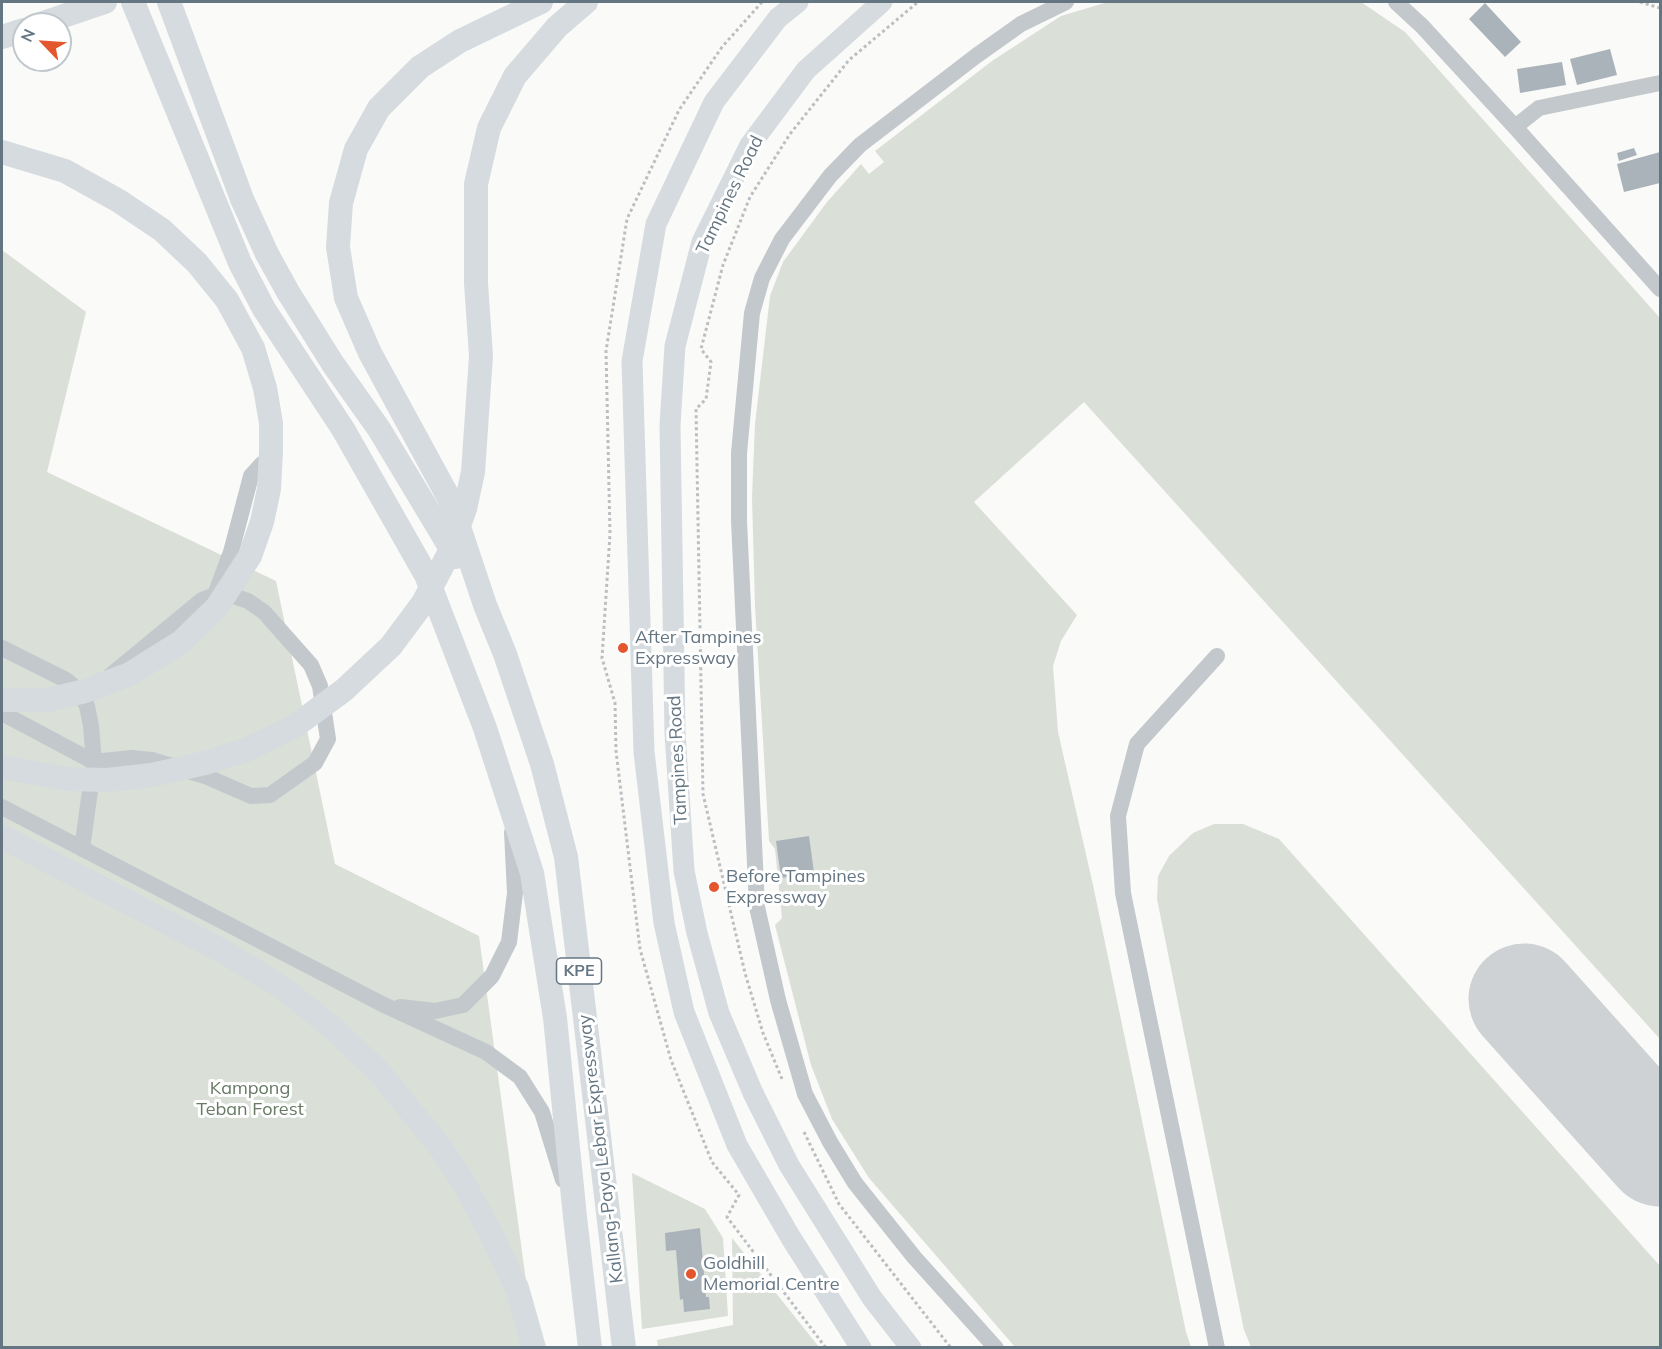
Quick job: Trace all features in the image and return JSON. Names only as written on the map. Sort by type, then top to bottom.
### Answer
[{"type":"highway","points":[[72,13],[105,2]]},
{"type":"highway","name":"KPE","points":[[133,2],[240,263],[264,309],[366,469],[426,575],[485,728],[532,873],[555,1018],[574,1217],[590,1347]]},
{"type":"highway","points":[[169,2],[242,199],[288,292],[333,364],[379,429],[485,605]]},
{"type":"highway","points":[[485,605],[450,500],[370,353],[346,298],[338,247],[341,203],[356,149],[378,108],[430,60],[460,41],[541,2]]},
{"type":"highway","points":[[2,767],[68,779],[107,780],[152,776],[205,763],[246,750],[295,726],[344,690],[391,646],[428,593],[449,553],[465,509],[473,472],[481,356],[476,283],[476,184],[489,128],[515,76],[558,27],[586,2]]},
{"type":"highway","points":[[2,152],[65,171],[119,201],[162,230],[197,263],[227,300],[253,348],[265,387],[271,423],[269,489],[262,522],[250,556],[217,607],[181,642],[130,674],[85,691],[48,700],[2,699]]},
{"type":"highway","name":"Kallang-Paya Lebar Expressway","points":[[485,605],[505,654],[542,764],[566,857],[624,1347]]},
{"type":"highway","points":[[2,837],[224,952],[283,988],[335,1030],[380,1073],[441,1148],[463,1182],[517,1288],[534,1347]]},
{"type":"main road","name":"Tampines Road","points":[[798,2],[778,18],[714,102],[656,224],[632,361],[644,752],[664,923],[684,1012],[737,1145],[791,1238],[861,1347]]},
{"type":"main road","name":"Tampines Road","points":[[882,2],[807,70],[764,126],[750,145],[702,242],[675,346],[670,425],[675,733],[684,871],[697,933],[719,1013],[753,1093],[789,1165],[872,1298],[911,1347]]},
{"type":"lane","points":[[996,1347],[914,1257],[855,1184],[805,1094],[778,1000],[757,906],[739,521],[739,453],[752,313],[762,278],[782,239],[830,176],[860,145],[1021,24],[1066,2]]},
{"type":"lane","points":[[1396,2],[1422,26],[1515,127],[1660,289]]},
{"type":"lane","points":[[1515,127],[1539,108],[1660,82]]},
{"type":"lane","points":[[215,595],[231,552],[251,476],[262,464],[274,460]]},
{"type":"lane","points":[[2,713],[94,762],[131,758],[152,760],[205,776],[251,796],[270,795],[315,763],[328,738],[320,686],[311,664],[264,612],[248,601],[231,595],[215,595],[202,600],[83,698]]},
{"type":"lane","points":[[2,648],[66,680],[78,690],[87,706],[94,762],[82,849]]},
{"type":"lane","points":[[1217,656],[1137,744],[1118,816],[1123,893],[1217,1347]]},
{"type":"lane","points":[[2,807],[384,1005],[486,1052],[520,1077],[542,1112],[574,1217]]},
{"type":"lane","points":[[384,1005],[435,1011],[463,1005],[492,976],[509,942],[515,893],[510,809]]},
{"type":"path","points":[[785,1086],[763,1033],[746,973],[703,794],[696,410],[706,399],[711,362],[701,349],[723,264],[750,197],[790,134],[849,60],[918,2]]},
{"type":"path","points":[[1640,2],[1660,8]]},
{"type":"path","points":[[803,1128],[839,1204],[951,1347]]},
{"type":"path","points":[[739,1195],[727,1216],[826,1347]]},
{"type":"green space","points":[[1108,2],[1361,2],[1405,32],[1660,318],[1660,1039],[1084,402],[974,502],[1077,615],[1061,641],[1053,666],[1058,732],[1093,885],[1191,1347],[1015,1347],[869,1178],[832,1119],[811,1065],[775,925],[782,918],[775,849],[769,841],[755,606],[752,497],[755,424],[770,296],[783,262],[827,202],[861,164],[869,174],[884,162],[875,151],[992,61],[1061,16]]},
{"type":"green space","name":"Kampong Teban Forest","points":[[2,250],[86,312],[47,472],[276,581],[335,864],[479,936],[535,1347],[2,1347]]},
{"type":"green space","points":[[1214,824],[1243,824],[1279,839],[1660,1266],[1660,1347],[1251,1347],[1244,1330],[1157,899],[1158,876],[1169,856],[1193,833]]},
{"type":"green space","points":[[632,1173],[705,1209],[723,1238],[728,1316],[642,1329]]},
{"type":"green space","points":[[732,1238],[819,1347],[658,1347],[657,1340],[733,1325]]},
{"type":"building","points":[[1485,3],[1521,42],[1505,57],[1469,19]]},
{"type":"building","points":[[1610,49],[1617,75],[1577,85],[1570,59]]},
{"type":"building","points":[[1562,62],[1566,85],[1520,93],[1517,69]]},
{"type":"building","points":[[1634,148],[1637,155],[1619,161],[1617,153]]},
{"type":"building","points":[[1660,152],[1660,183],[1624,192],[1617,164]]},
{"type":"building","points":[[809,836],[814,873],[781,878],[776,841]]},
{"type":"building","name":"Goldhill Memorial Centre","points":[[700,1228],[706,1297],[709,1297],[710,1309],[684,1312],[683,1299],[680,1300],[676,1250],[666,1251],[665,1233]]},
{"type":"runway","points":[[1524,999],[1660,1151]]},
{"type":"place","name":"After Tampines Expressway","points":[[623,648]]},
{"type":"place","name":"Before Tampines Expressway","points":[[714,887]]},
{"type":"place","name":"Goldhill Memorial Centre","points":[[691,1274]]}]
